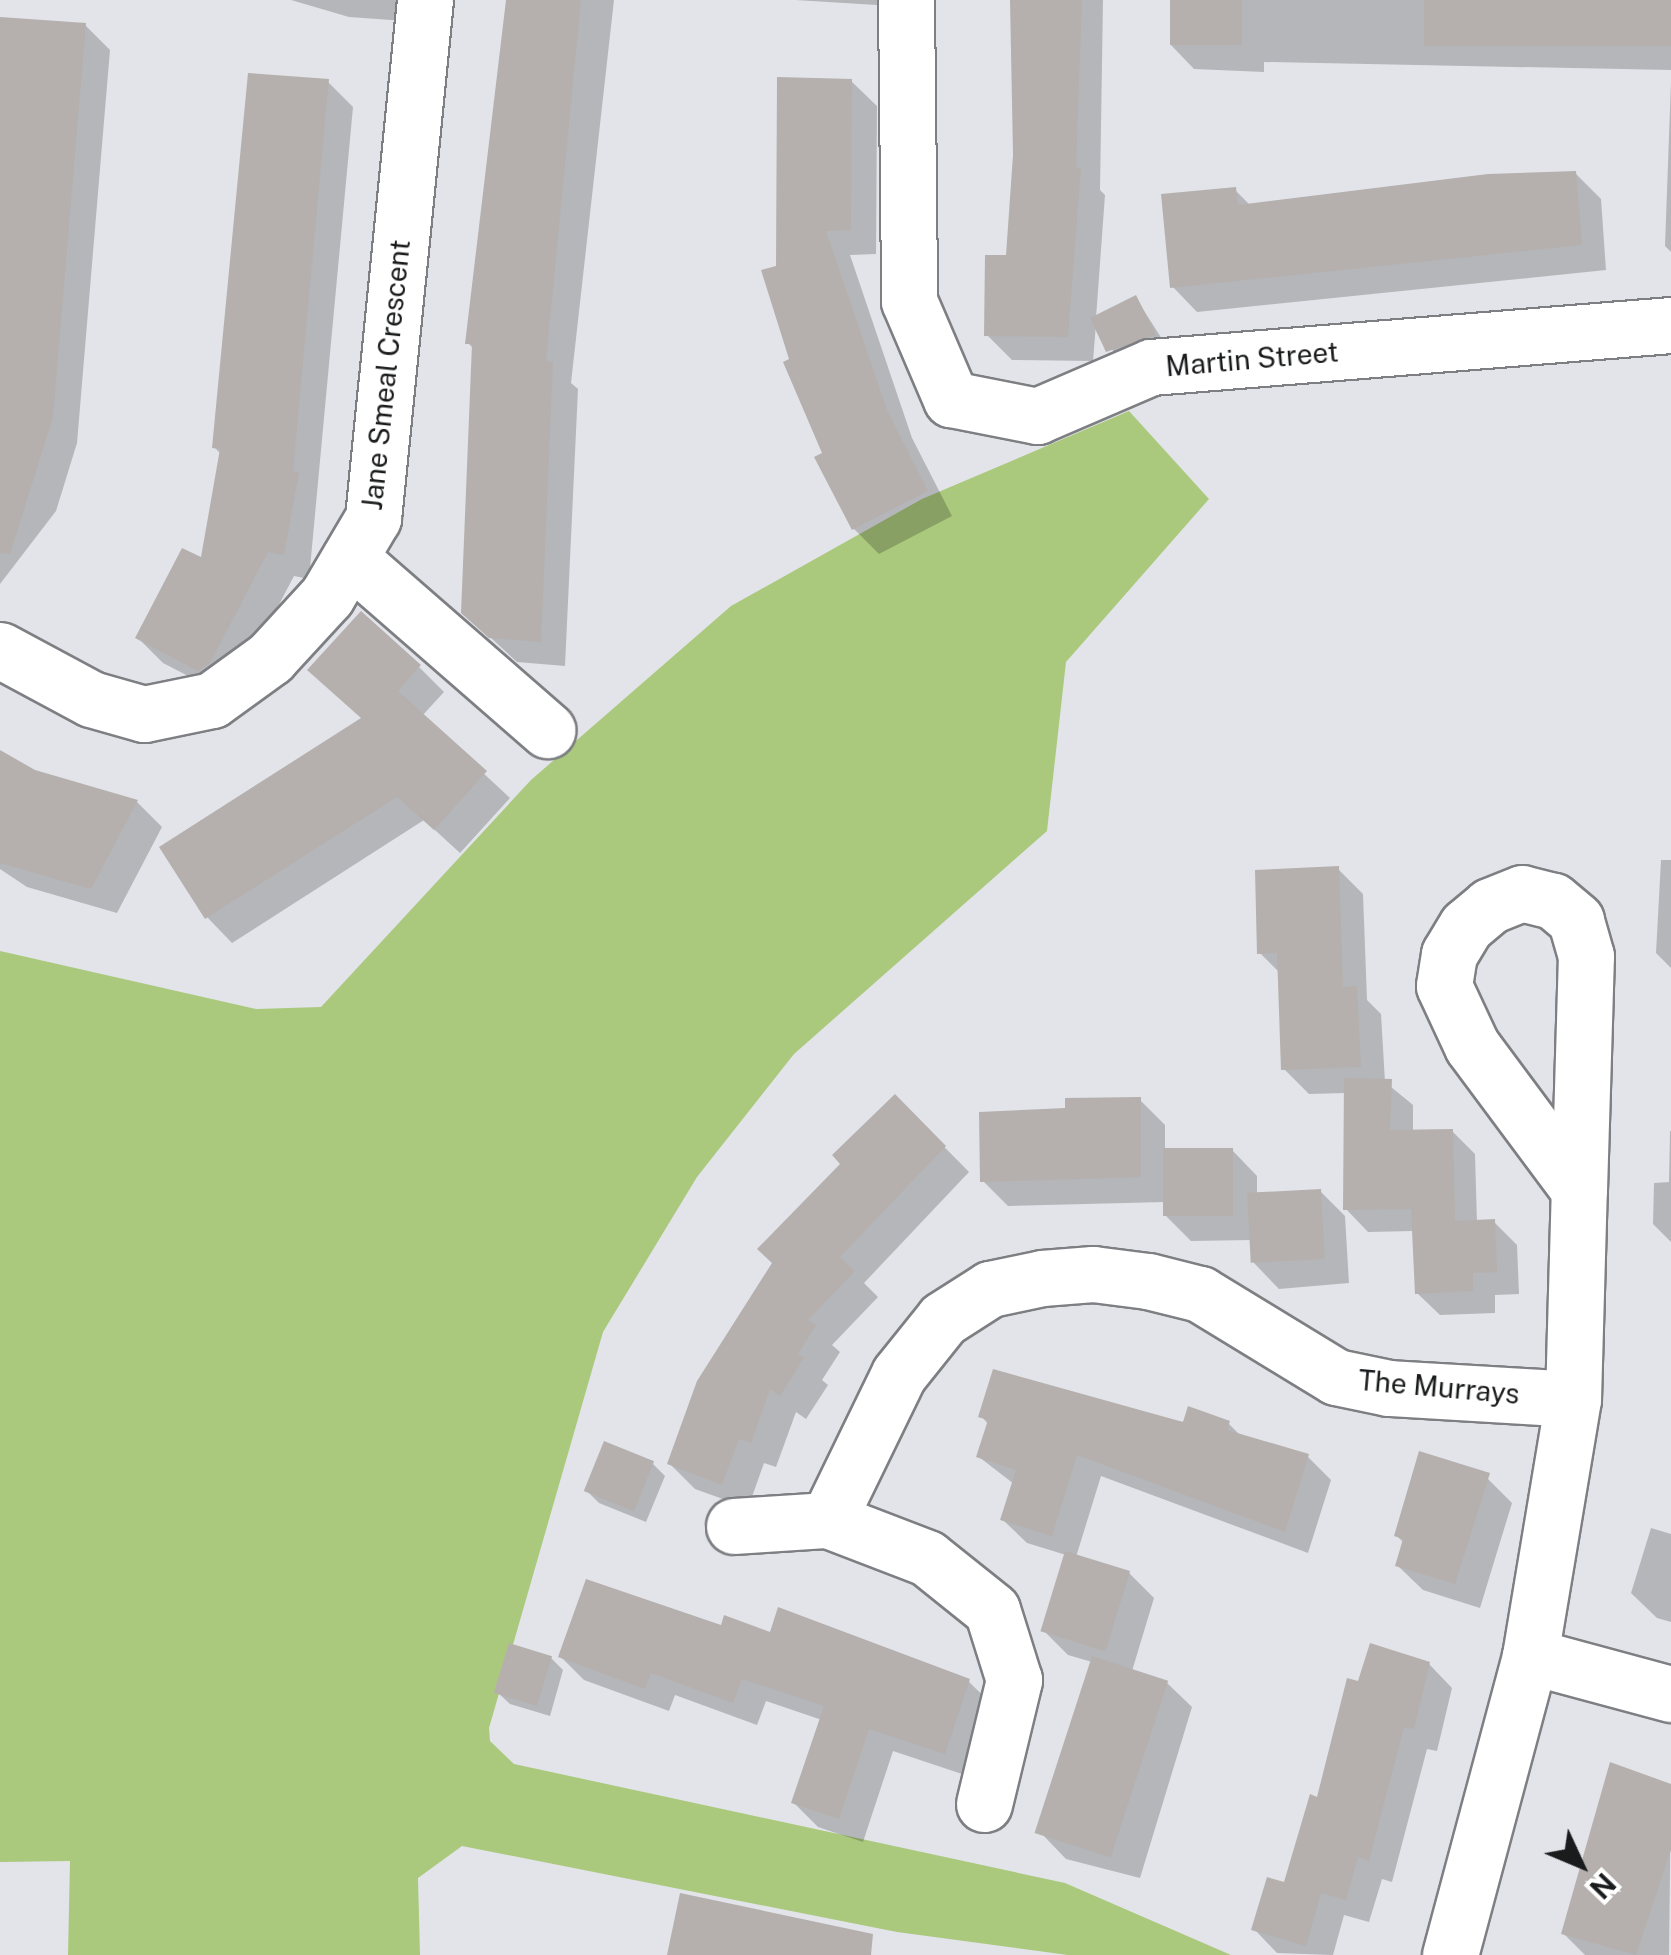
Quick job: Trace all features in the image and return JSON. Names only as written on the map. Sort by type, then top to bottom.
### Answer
[{"type":"street","name":"Jane Smeal Crescent","points":[[0,650],[91,699],[144,714],[212,700],[270,658],[327,596],[372,518],[425,0]]},
{"type":"street","name":"Martin Street","points":[[906,0],[908,301],[951,399],[1036,416],[1151,367],[1671,324]]},
{"type":"street","points":[[350,558],[547,730]]},
{"type":"street","points":[[1450,1955],[1530,1656],[1573,1399],[1588,872]]},
{"type":"street","points":[[1579,1190],[1472,1046],[1444,986],[1448,954],[1466,926],[1490,906],[1522,892],[1552,901],[1576,920],[1586,956]]},
{"type":"street","name":"The Murrays","points":[[828,1520],[900,1374],[943,1319],[990,1289],[1042,1278],[1093,1274],[1200,1294],[1336,1377],[1389,1388],[1573,1399]]},
{"type":"street","points":[[734,1526],[828,1520],[927,1558],[992,1610],[1014,1680],[984,1804]]},
{"type":"street","points":[[1530,1656],[1671,1694]]},
{"type":"green space","points":[[1129,411],[1209,499],[1066,662],[1047,831],[794,1054],[697,1177],[603,1332],[489,1728],[490,1741],[514,1764],[1065,1883],[1231,1955],[1068,1955],[897,1932],[462,1846],[418,1878],[420,1955],[68,1955],[70,1861],[0,1862],[0,951],[256,1009],[321,1007],[531,780],[731,606],[922,499]]},
{"type":"building","points":[[506,0],[581,0],[546,361],[553,362],[541,642],[489,638],[461,613],[472,344],[465,344]]},
{"type":"building","points":[[1010,0],[1082,0],[1076,167],[1081,168],[1068,337],[984,336],[985,255],[1006,255],[1013,155]]},
{"type":"building","points":[[1170,0],[1242,0],[1242,45],[1170,45]]},
{"type":"building","points":[[1424,0],[1671,0],[1671,46],[1424,46]]},
{"type":"building","points":[[0,17],[86,23],[53,417],[10,554],[0,553]]},
{"type":"building","points":[[248,73],[329,79],[293,471],[299,472],[284,555],[268,552],[210,663],[198,671],[135,638],[182,548],[201,557],[220,449],[212,448]]},
{"type":"building","points":[[777,77],[852,79],[851,230],[826,231],[887,410],[928,491],[852,530],[814,457],[822,453],[783,362],[789,359],[761,270],[776,266]]},
{"type":"building","points":[[1576,171],[1582,245],[1170,288],[1161,194],[1236,187],[1238,205],[1488,174]]},
{"type":"building","points":[[1136,295],[1156,335],[1106,352],[1090,318]]},
{"type":"building","points":[[361,611],[421,665],[398,691],[487,771],[434,830],[397,797],[205,919],[159,847],[361,718],[307,670]]},
{"type":"building","points":[[0,750],[35,770],[138,800],[91,889],[0,863]]},
{"type":"building","points":[[1339,866],[1343,987],[1357,986],[1361,1067],[1281,1070],[1277,953],[1257,954],[1255,870]]},
{"type":"building","points":[[1344,1078],[1392,1079],[1390,1130],[1453,1129],[1455,1221],[1495,1219],[1497,1272],[1473,1273],[1473,1291],[1415,1294],[1411,1209],[1343,1210]]},
{"type":"building","points":[[895,1094],[946,1146],[840,1257],[855,1271],[808,1320],[816,1325],[798,1354],[804,1358],[780,1396],[770,1389],[751,1443],[739,1439],[722,1485],[667,1464],[697,1381],[772,1263],[757,1249],[840,1164],[832,1155]]},
{"type":"building","points":[[1141,1097],[1141,1177],[980,1182],[979,1112],[1065,1108],[1065,1098]]},
{"type":"building","points":[[1163,1148],[1233,1148],[1233,1216],[1163,1216]]},
{"type":"building","points":[[1321,1189],[1325,1259],[1251,1263],[1247,1193]]},
{"type":"building","points":[[993,1369],[1183,1422],[1188,1406],[1230,1421],[1227,1430],[1309,1454],[1285,1532],[1077,1455],[1052,1536],[1000,1520],[1016,1470],[976,1457],[988,1420],[978,1417]]},
{"type":"building","points":[[604,1441],[654,1461],[634,1511],[584,1491]]},
{"type":"building","points":[[1419,1451],[1490,1473],[1455,1584],[1395,1566],[1403,1539],[1394,1536]]},
{"type":"building","points":[[1065,1551],[1130,1571],[1105,1651],[1040,1631]]},
{"type":"building","points":[[586,1579],[721,1625],[724,1615],[770,1632],[778,1607],[970,1679],[945,1754],[869,1729],[839,1819],[791,1803],[824,1706],[742,1679],[733,1703],[651,1673],[645,1689],[558,1657]]},
{"type":"building","points":[[509,1643],[552,1656],[537,1706],[494,1693]]},
{"type":"building","points":[[1370,1643],[1430,1662],[1414,1729],[1404,1727],[1369,1861],[1358,1857],[1346,1900],[1321,1893],[1306,1946],[1251,1930],[1267,1877],[1284,1882],[1310,1794],[1317,1797],[1347,1678],[1358,1681]]},
{"type":"building","points":[[1092,1656],[1168,1681],[1111,1858],[1035,1833]]},
{"type":"building","points":[[1610,1762],[1671,1784],[1671,1850],[1636,1955],[1561,1934]]},
{"type":"building","points":[[680,1893],[873,1934],[871,1955],[667,1955]]}]
